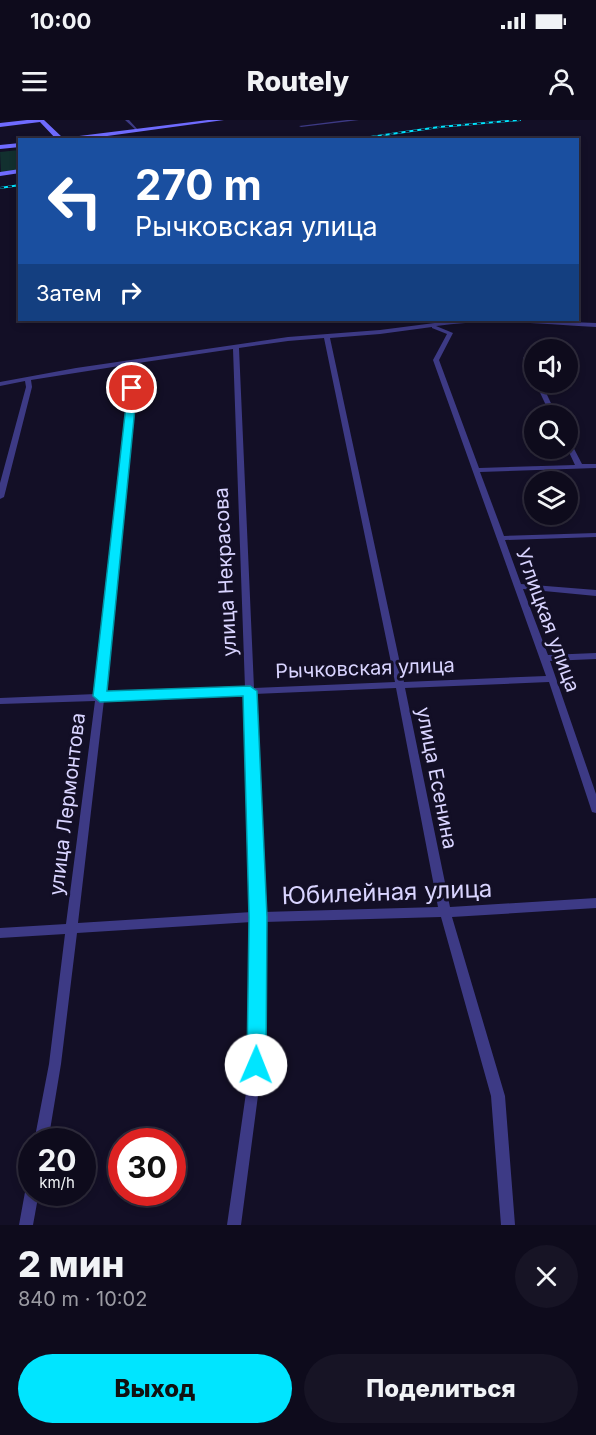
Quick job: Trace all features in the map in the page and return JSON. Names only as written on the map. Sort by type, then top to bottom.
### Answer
[{"type":"street","points":[[0,125],[40,120],[60,138]]},
{"type":"street","points":[[127,120],[138,130]]},
{"type":"street","points":[[70,138],[221,120]]},
{"type":"street","points":[[301,126],[357,120]]},
{"type":"street","points":[[0,147],[18,146]]},
{"type":"street","points":[[0,174],[18,171]]},
{"type":"street","points":[[0,384],[288,339],[327,337],[459,321]]},
{"type":"street","points":[[512,321],[596,325]]},
{"type":"street","name":"Углицкая улица","points":[[429,325],[450,333],[439,349],[436,360],[595,804]]},
{"type":"street","name":"улица Есенина","points":[[327,337],[445,912],[498,1096],[508,1225]]},
{"type":"street","name":"улица Некрасова","points":[[234,1225],[256,1065],[258,917],[236,348]]},
{"type":"street","name":"улица Лермонтова","points":[[44,1128],[55,1064],[100,696],[135,362]]},
{"type":"street","points":[[0,497],[29,387],[28,378]]},
{"type":"street","points":[[576,459],[580,467]]},
{"type":"street","points":[[476,470],[596,466]]},
{"type":"street","points":[[500,538],[596,535]]},
{"type":"street","points":[[518,586],[596,593]]},
{"type":"street","points":[[544,658],[596,656]]},
{"type":"street","name":"Рычковская улица","points":[[0,701],[552,679]]},
{"type":"street","name":"Юбилейная улица","points":[[0,933],[258,917],[445,912],[596,903]]},
{"type":"street","points":[[26,1225],[29,1206]]},
{"type":"green space","points":[[18,150],[18,170],[1,173],[0,152]]},
{"type":"railway","points":[[364,138],[439,127],[520,120]]},
{"type":"railway","points":[[0,188],[18,185]]},
{"type":"route","points":[[132,388],[100,696],[250,691],[258,917],[256,1065]]}]
